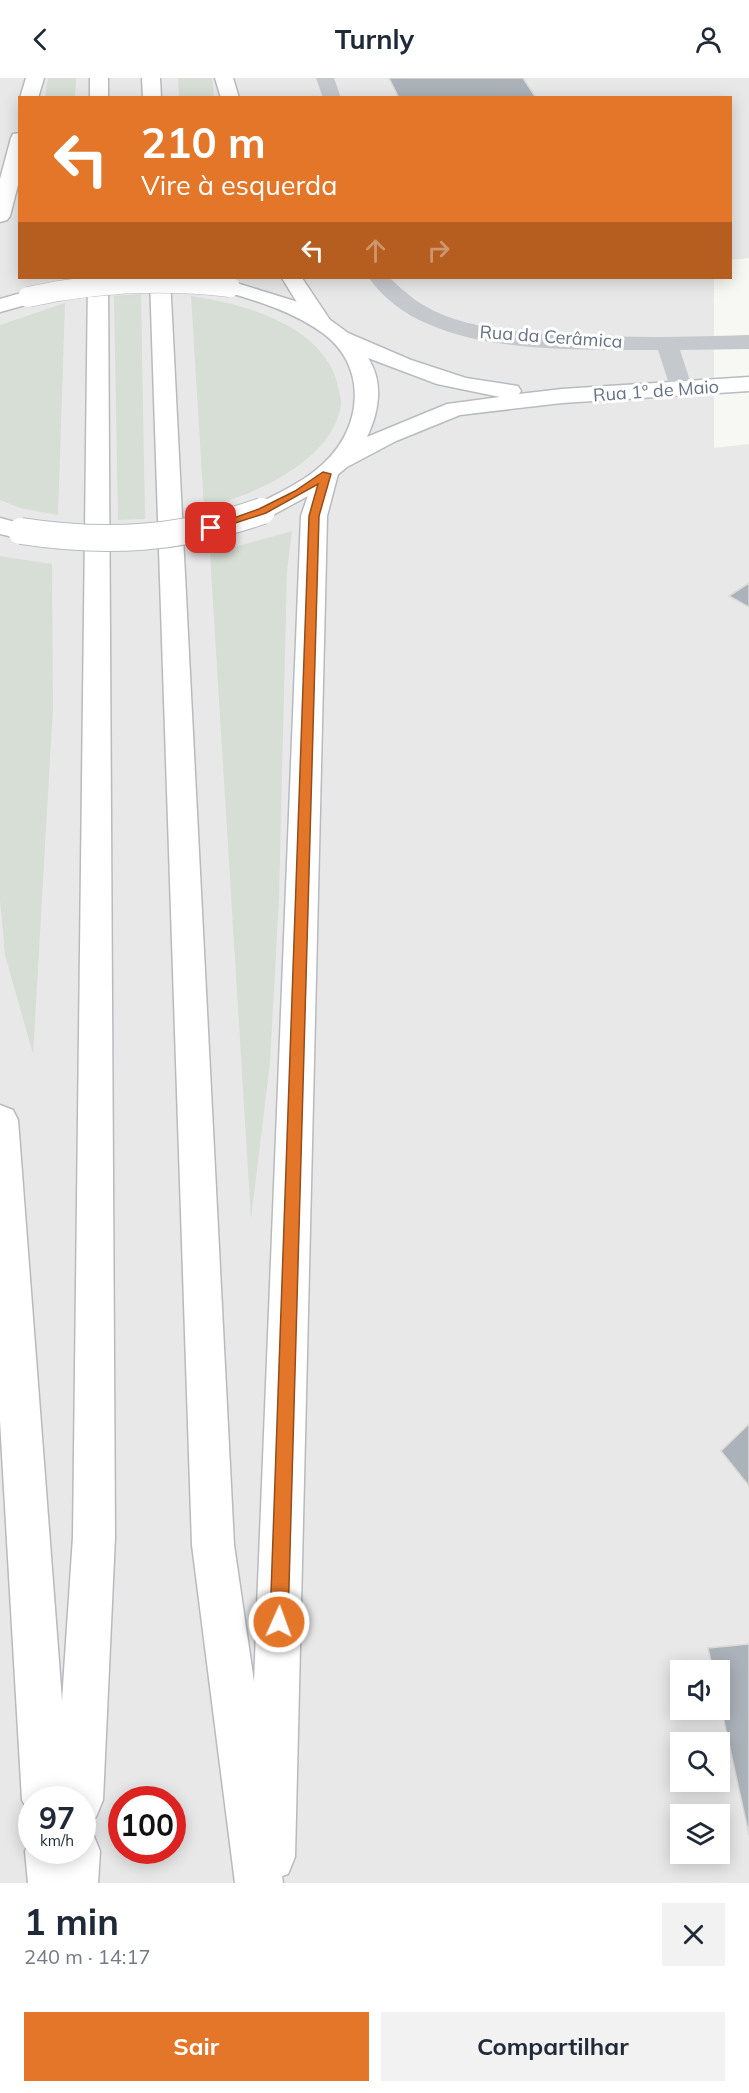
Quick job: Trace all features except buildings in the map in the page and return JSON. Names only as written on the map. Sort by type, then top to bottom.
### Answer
[{"type":"main road","points":[[30,96],[34,78]]},
{"type":"main road","points":[[99,78],[99,96]]},
{"type":"main road","points":[[151,78],[152,96]]},
{"type":"main road","points":[[224,78],[229,96]]},
{"type":"main road","points":[[0,216],[18,146]]},
{"type":"main road","points":[[80,1786],[94,1537],[98,279]]},
{"type":"main road","points":[[160,279],[213,1545],[259,1883]]},
{"type":"main road","points":[[0,306],[71,286],[120,281],[162,279],[230,286],[276,299],[320,320],[340,336],[359,362],[367,386],[364,418],[349,449],[333,468],[314,516],[270,1883]]},
{"type":"main road","points":[[293,279],[320,320]]},
{"type":"main road","name":"Rua 1º de Maio","points":[[340,336],[426,375],[492,390],[562,396]]},
{"type":"main road","name":"Rua 1º de Maio","points":[[10,529],[66,539],[133,539],[211,528],[262,511],[298,493],[333,468],[388,435],[455,409],[562,396],[749,384]]},
{"type":"main road","points":[[0,1120],[45,1786]]},
{"type":"main road","points":[[51,1864],[52,1883]]},
{"type":"main road","points":[[74,1883],[75,1864]]},
{"type":"street","points":[[325,78],[332,96]]},
{"type":"street","name":"Rua da Cerâmica","points":[[379,279],[386,289],[417,311],[440,322],[473,331],[520,338],[668,344],[749,342]]},
{"type":"street","points":[[668,344],[682,390]]},
{"type":"shaded area","points":[[0,78],[749,78],[749,258],[732,260],[732,96],[18,96],[18,279],[714,279],[714,448],[749,444],[749,1883],[0,1883]]},
{"type":"shaded area","points":[[48,78],[76,78],[75,96],[45,96]]},
{"type":"shaded area","points":[[178,78],[212,78],[214,96],[179,96]]},
{"type":"shaded area","points":[[141,294],[145,519],[118,520],[114,296]]},
{"type":"shaded area","points":[[191,296],[258,312],[283,323],[302,335],[327,360],[335,375],[341,402],[335,425],[323,443],[307,459],[267,485],[204,508]]},
{"type":"shaded area","points":[[65,303],[58,515],[20,508],[0,500],[0,325]]},
{"type":"shaded area","points":[[292,531],[287,571],[279,898],[270,1063],[251,1219],[210,554]]},
{"type":"shaded area","points":[[0,556],[52,564],[53,708],[33,1054],[5,955],[0,900]]},
{"type":"route","points":[[211,528],[262,511],[298,493],[326,474],[314,516],[279,1622]]}]
